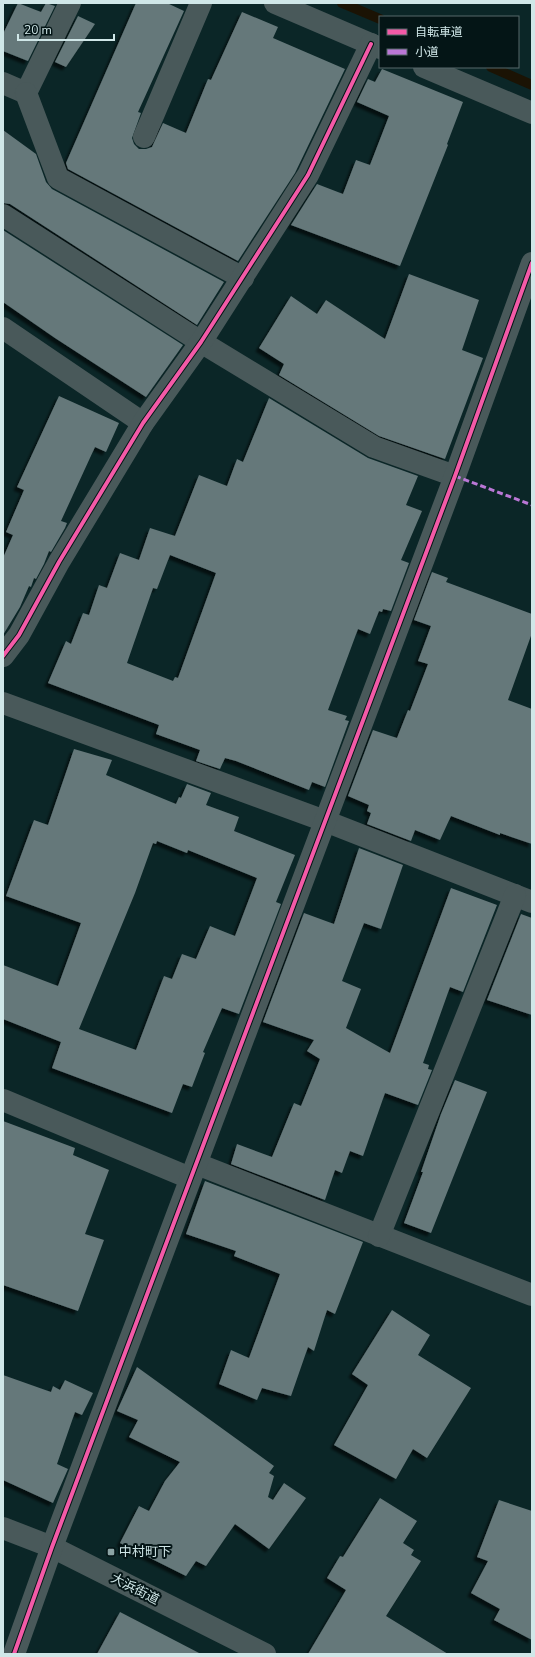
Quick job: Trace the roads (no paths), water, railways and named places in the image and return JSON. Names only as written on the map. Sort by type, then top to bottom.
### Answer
[{"type":"street","points":[[26,93],[70,3]]},
{"type":"street","points":[[144,137],[201,3]]},
{"type":"street","points":[[3,656],[19,634],[59,562],[143,423],[202,342],[308,176],[375,46],[275,3]]},
{"type":"street","points":[[426,68],[532,113]]},
{"type":"street","points":[[3,83],[26,93],[58,178],[243,278]]},
{"type":"street","points":[[3,216],[202,342],[374,447],[455,476]]},
{"type":"street","points":[[14,1654],[52,1547],[455,476],[532,263]]},
{"type":"street","points":[[3,328],[143,423]]},
{"type":"street","points":[[3,703],[325,821],[524,899],[379,1236]]},
{"type":"street","points":[[3,1100],[194,1171],[379,1236],[532,1295]]},
{"type":"street","name":"大浜街道","points":[[3,1528],[52,1547],[265,1654]]},
{"type":"waterway","points":[[342,3],[379,19]]},
{"type":"waterway","points":[[493,68],[532,85]]},
{"type":"place","name":"中村町下","points":[[111,1552]]}]
